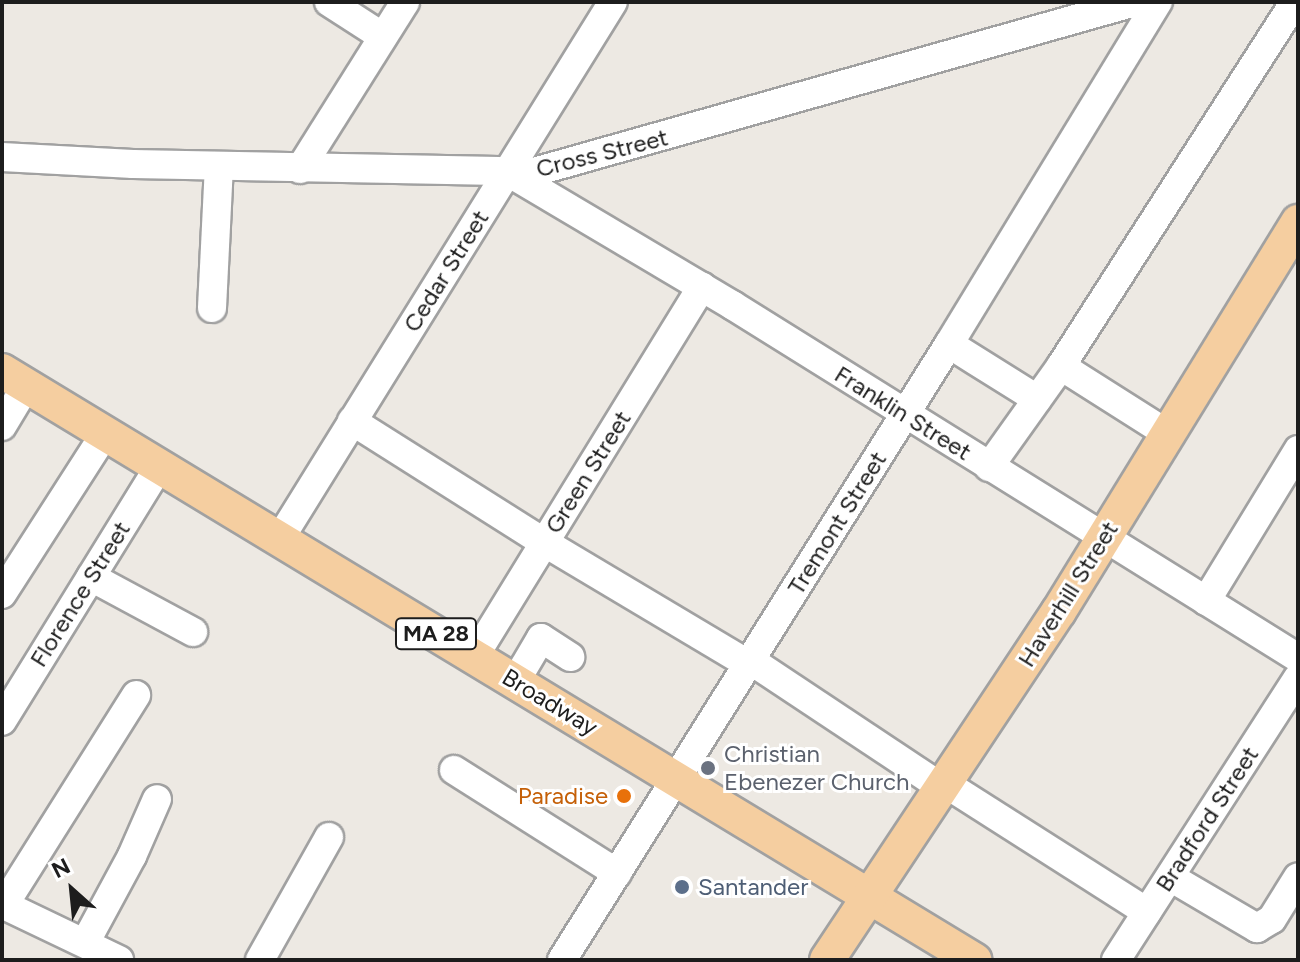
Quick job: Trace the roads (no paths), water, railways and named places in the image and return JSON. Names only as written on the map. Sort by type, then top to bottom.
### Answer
[{"type":"main road","name":"Haverhill Street","points":[[827,960],[944,786],[1103,538],[1298,222]]},
{"type":"main road","name":"Broadway","points":[[14,378],[974,960]]},
{"type":"street","points":[[329,2],[383,37]]},
{"type":"street","points":[[300,169],[405,2]]},
{"type":"street","name":"Cedar Street","points":[[279,540],[613,2]]},
{"type":"street","name":"Cross Street","points":[[2,157],[300,169],[534,172],[1135,2]]},
{"type":"street","name":"Tremont Street","points":[[562,960],[949,344],[1158,2]]},
{"type":"street","points":[[989,467],[1061,366],[1293,5]]},
{"type":"street","points":[[212,308],[219,166]]},
{"type":"street","name":"Franklin Street","points":[[507,172],[702,287],[1298,658]]},
{"type":"street","name":"Green Street","points":[[474,657],[702,287]]},
{"type":"street","points":[[949,344],[1037,399]]},
{"type":"street","points":[[1061,366],[1168,434]]},
{"type":"street","points":[[2,426],[14,378]]},
{"type":"street","points":[[352,421],[545,543],[749,662],[1147,912]]},
{"type":"street","points":[[2,594],[104,435]]},
{"type":"street","points":[[1206,601],[1298,450]]},
{"type":"street","name":"Florence Street","points":[[2,721],[158,468]]},
{"type":"street","points":[[91,577],[193,632]]},
{"type":"street","points":[[515,682],[541,638],[570,657]]},
{"type":"street","name":"Bradford Street","points":[[1116,960],[1298,678]]},
{"type":"street","points":[[119,960],[3,904],[136,695]]},
{"type":"street","points":[[454,770],[617,873]]},
{"type":"street","points":[[85,943],[132,856],[157,799]]},
{"type":"street","points":[[260,960],[329,837]]},
{"type":"street","points":[[1170,877],[1257,928],[1272,919],[1298,877]]},
{"type":"place","name":"Christian Ebenezer Church","points":[[708,768]]},
{"type":"place","name":"Paradise","points":[[624,796]]},
{"type":"place","name":"Santander","points":[[682,887]]}]
